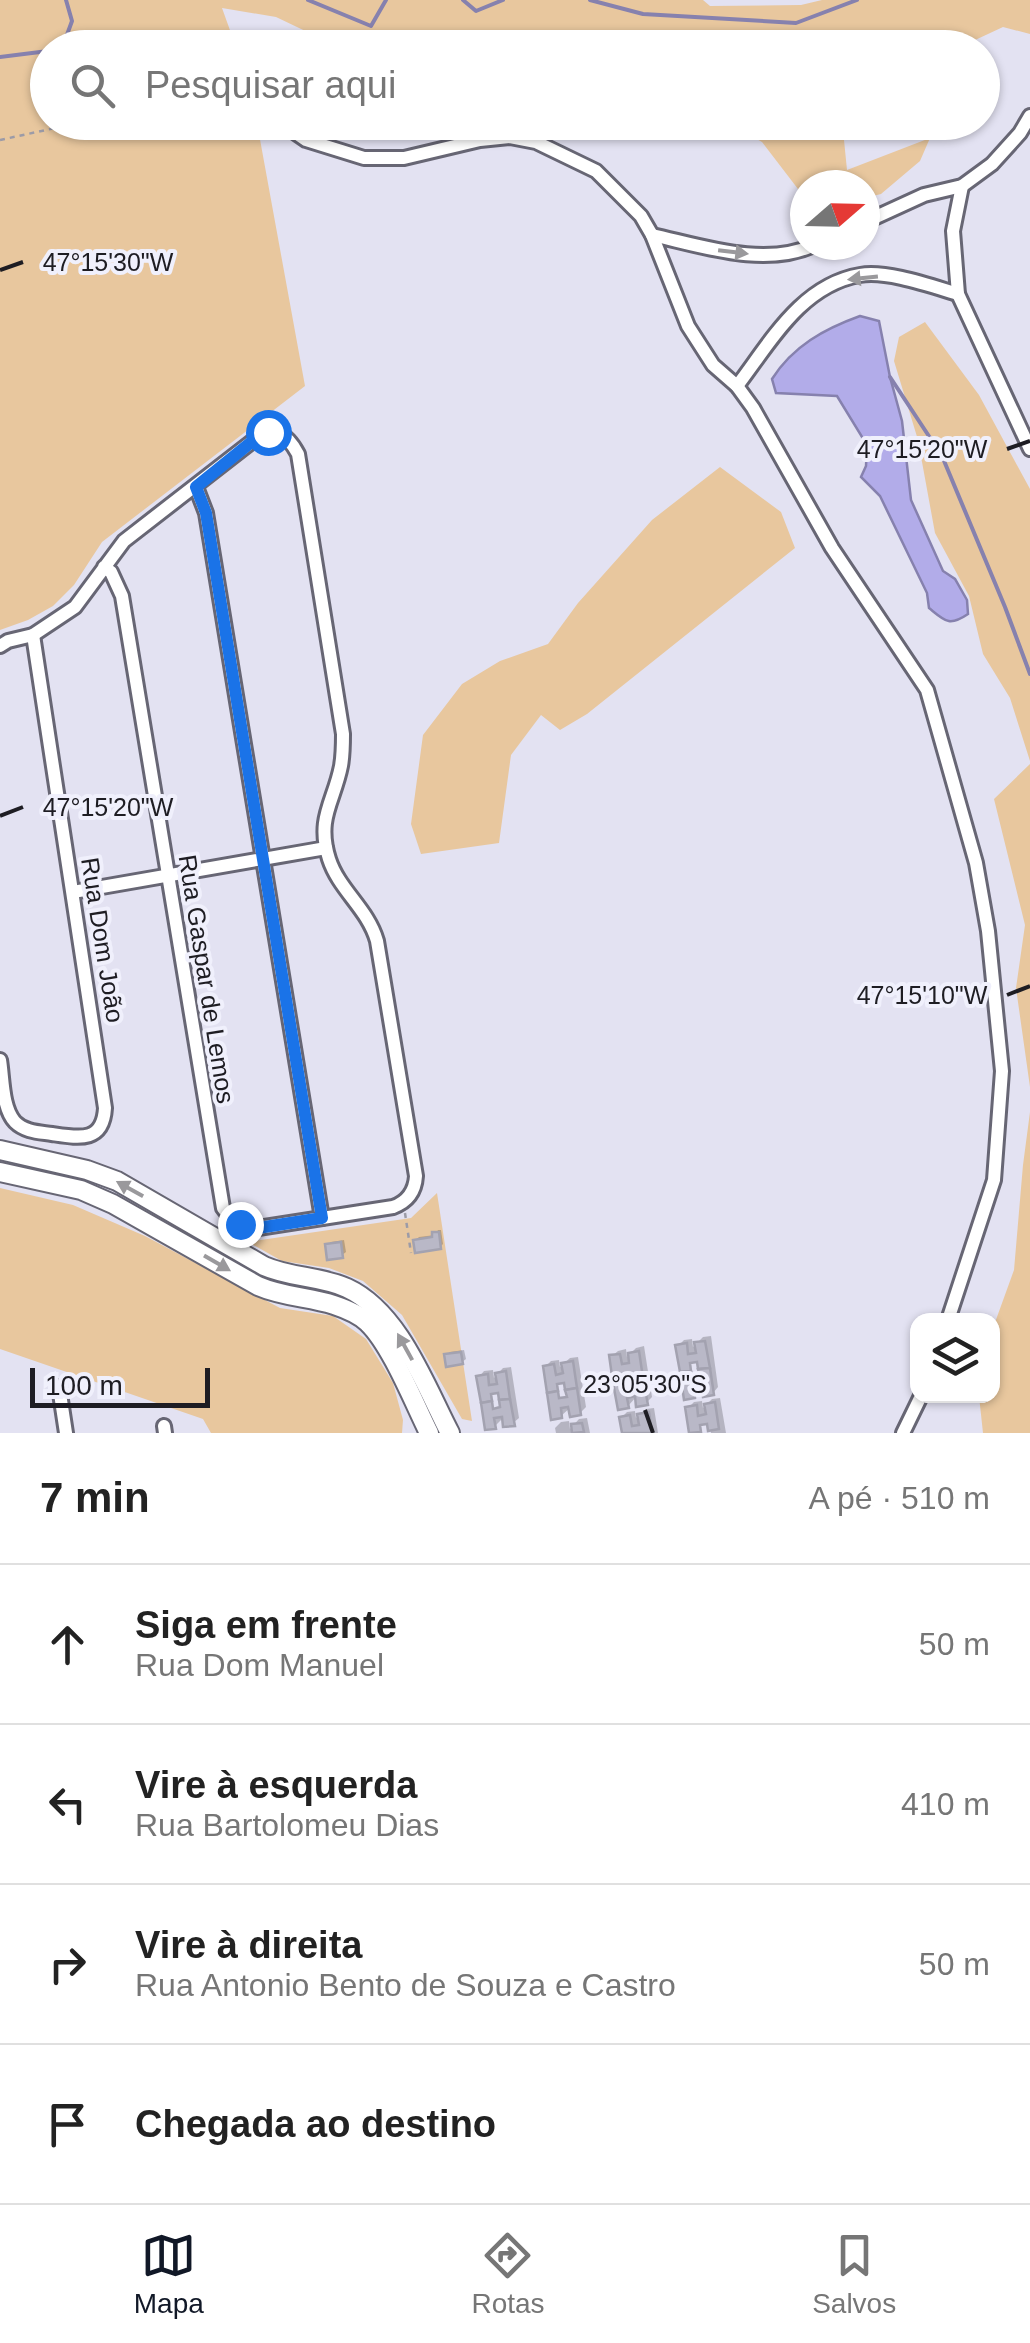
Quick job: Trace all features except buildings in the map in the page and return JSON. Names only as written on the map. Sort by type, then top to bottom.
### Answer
[{"type":"main road","points":[[0,1150],[86,1170],[117,1182],[264,1266],[280,1273],[330,1282],[364,1297],[391,1323],[450,1433]]},
{"type":"main road","points":[[0,1172],[81,1190],[138,1217],[258,1286],[276,1294],[327,1302],[355,1314],[366,1321],[386,1346],[429,1433]]},
{"type":"street","points":[[880,215],[924,195],[962,186],[992,164],[1029,123]]},
{"type":"street","points":[[306,140],[364,158],[404,158],[480,140]]},
{"type":"street","points":[[523,140],[536,142],[596,171],[641,216],[688,326],[713,366],[738,386],[762,422],[832,548],[927,690],[976,863],[988,931],[1002,1071],[994,1180],[950,1313]]},
{"type":"street","points":[[962,186],[953,230],[958,294],[1030,449]]},
{"type":"street","points":[[652,235],[715,250],[755,254],[790,252]]},
{"type":"street","points":[[738,386],[801,303],[828,286],[861,274],[904,279],[958,294]]},
{"type":"street","points":[[0,646],[33,635],[75,607],[124,541],[254,440],[268,432],[282,434],[292,443],[298,454],[343,734],[341,767],[326,813],[326,848],[336,875],[369,919],[376,942],[416,1176],[414,1190],[406,1200],[393,1207],[322,1218],[206,513],[196,487]]},
{"type":"street","name":"Rua Gaspar de Lemos","points":[[104,566],[122,596],[220,1202],[235,1222],[246,1227],[322,1218]]},
{"type":"street","name":"Rua Dom João","points":[[0,1060],[8,1110],[16,1122],[32,1131],[82,1139],[97,1131],[103,1122],[106,1108],[33,635]]},
{"type":"street","points":[[73,892],[326,848]]},
{"type":"street","points":[[59,1387],[66,1433]]},
{"type":"street","points":[[904,1433],[919,1403]]},
{"type":"path","points":[[0,140],[30,133]]},
{"type":"path","points":[[406,1200],[411,1253]]},
{"type":"shaded area","points":[[0,0],[703,0],[710,6],[801,5],[822,0],[1030,0],[1030,34],[1003,27],[303,30],[276,17],[222,8],[230,30],[30,30],[30,140],[260,140],[305,386],[102,542],[74,585],[53,606],[0,630]]},
{"type":"shaded area","points":[[758,140],[844,140],[847,170],[790,170],[790,179]]},
{"type":"shaded area","points":[[929,140],[920,161],[881,194],[880,170],[847,170]]},
{"type":"shaded area","points":[[860,316],[879,321],[902,421],[911,500],[943,571],[955,579],[967,600],[968,614],[956,620],[943,619],[929,608],[927,593],[880,496],[861,477],[867,445],[837,396],[776,393],[772,379],[790,357],[822,333]]},
{"type":"shaded area","points":[[925,322],[979,395],[1030,489],[1030,761],[1010,698],[983,654],[969,596],[935,533],[918,440],[894,361],[899,337]]},
{"type":"shaded area","points":[[720,467],[781,512],[795,548],[587,714],[560,730],[541,715],[511,755],[499,843],[421,854],[411,824],[423,735],[462,684],[500,661],[548,644],[578,603],[652,520]]},
{"type":"shaded area","points":[[1030,764],[1030,1087],[1016,988],[1025,925],[994,799]]},
{"type":"shaded area","points":[[1030,1112],[1030,1433],[983,1433],[980,1403],[1000,1403],[998,1313],[1014,1270]]},
{"type":"shaded area","points":[[0,1188],[73,1205],[145,1236],[280,1308],[333,1316],[366,1339],[393,1383],[403,1420],[402,1433],[211,1433],[203,1419],[0,1349]]},
{"type":"shaded area","points":[[437,1193],[472,1421],[462,1419],[402,1315],[363,1281],[329,1268],[282,1261],[248,1242],[411,1218]]},
{"type":"waterway","points":[[66,0],[72,21],[69,30]]},
{"type":"waterway","points":[[308,0],[371,26],[386,0]]},
{"type":"waterway","points":[[463,0],[476,11],[503,0]]},
{"type":"waterway","points":[[590,0],[643,14],[796,23],[857,0]]},
{"type":"waterway","points":[[0,57],[30,53]]},
{"type":"waterway","points":[[890,377],[942,456],[1030,674]]},
{"type":"route","points":[[240,1224],[258,1228],[322,1218],[206,513],[196,487],[268,432]]}]
